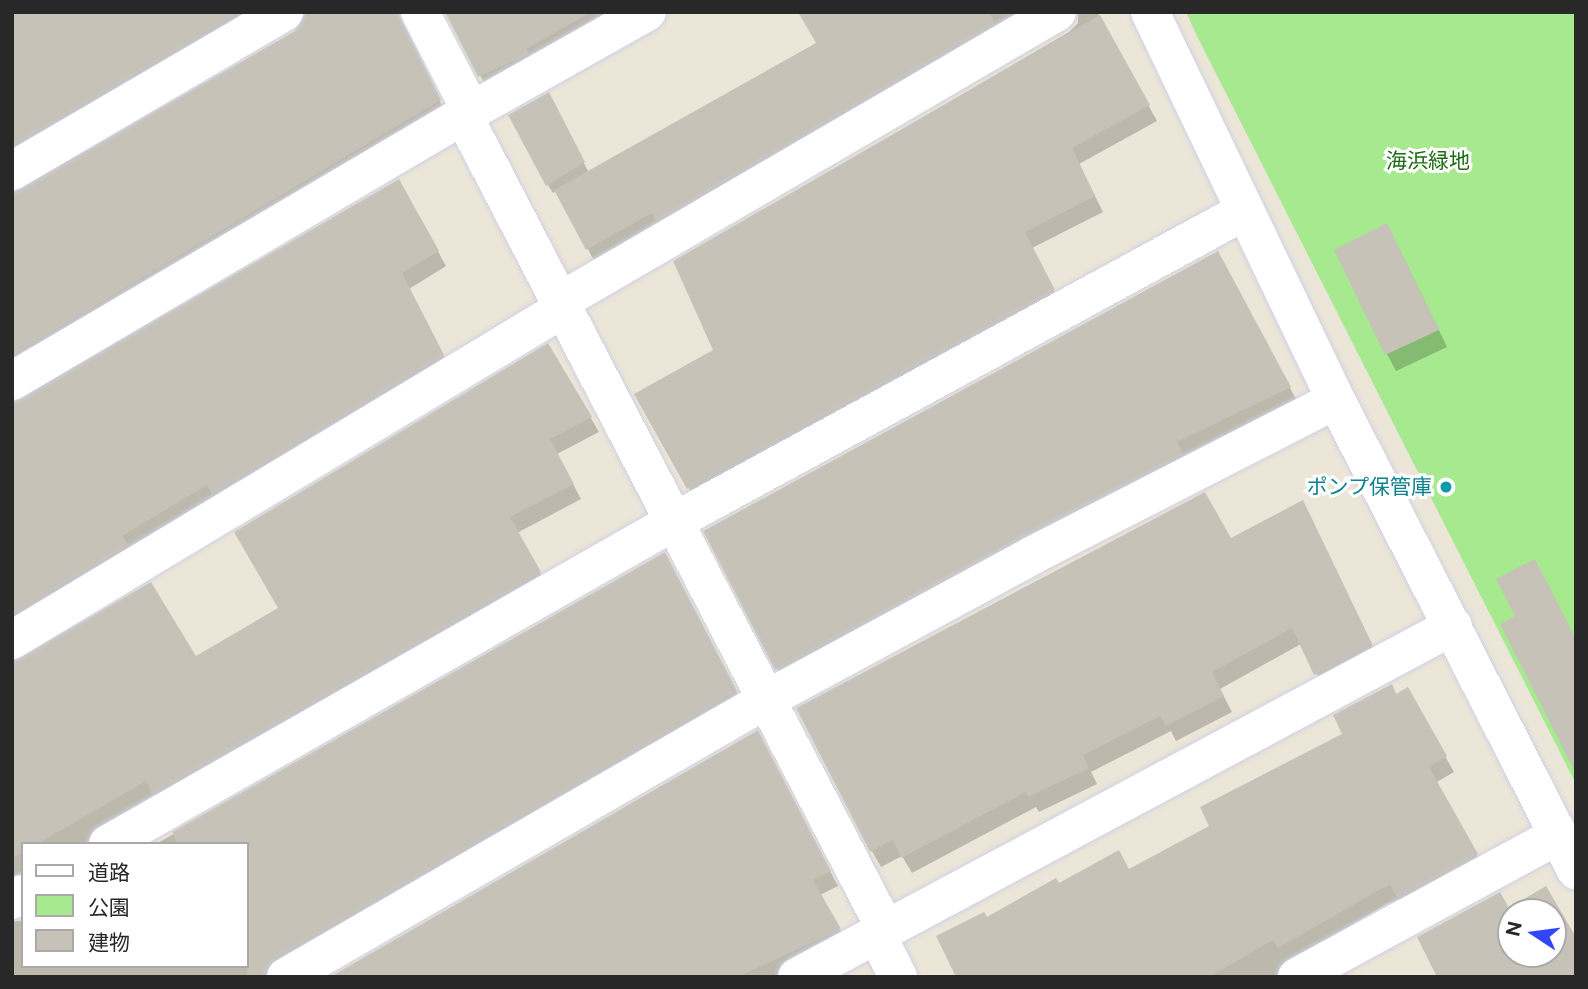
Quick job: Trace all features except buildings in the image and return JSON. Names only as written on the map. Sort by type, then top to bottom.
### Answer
[{"type":"street","points":[[12,171],[284,12]]},
{"type":"street","points":[[420,12],[562,304],[769,698],[882,933],[898,977]]},
{"type":"street","points":[[12,382],[467,113],[647,12]]},
{"type":"street","points":[[12,640],[562,304],[1057,12]]},
{"type":"street","points":[[1150,12],[1243,212],[1336,400],[1576,870]]},
{"type":"street","points":[[112,842],[675,521],[1243,212]]},
{"type":"street","points":[[286,977],[769,698],[1033,555],[1336,400]]},
{"type":"street","points":[[797,977],[1452,626]]},
{"type":"street","points":[[1297,977],[1558,835]]},
{"type":"green space","name":"海浜緑地","points":[[1186,12],[1576,12],[1576,784],[1197,36]]},
{"type":"place","name":"ポンプ保管庫","points":[[1446,487]]}]
